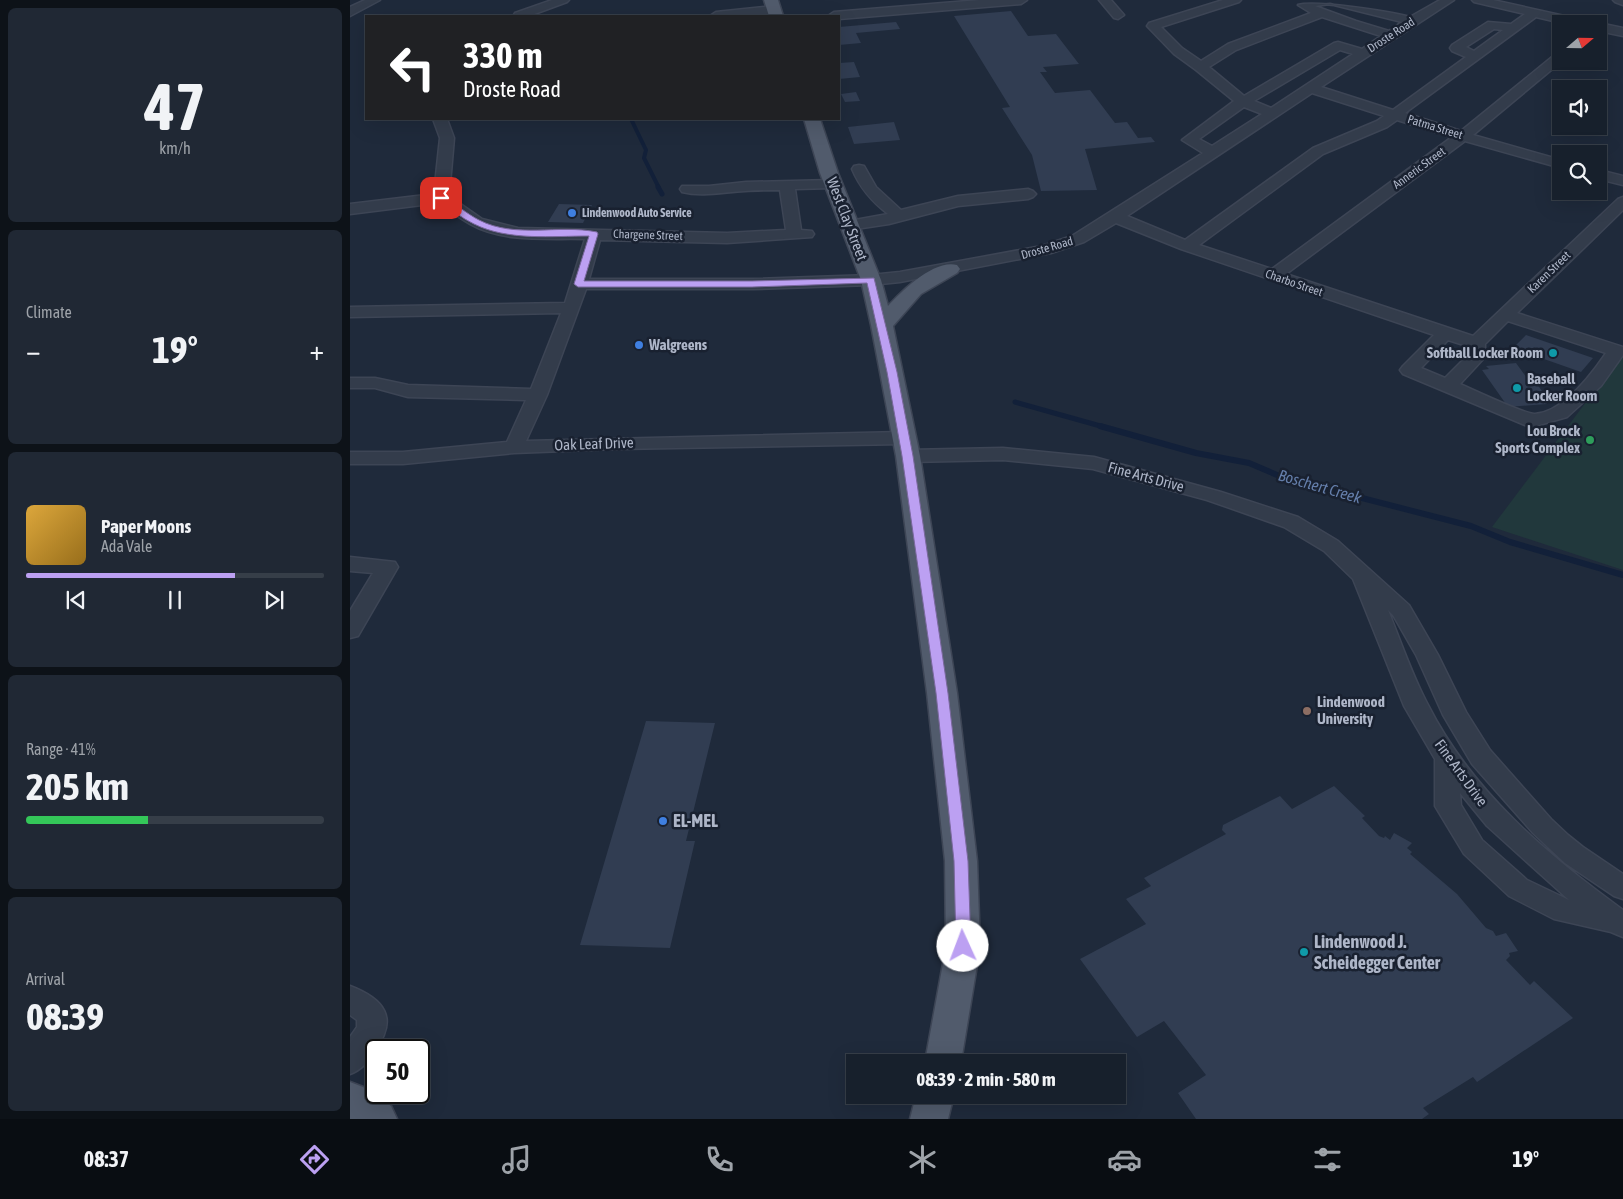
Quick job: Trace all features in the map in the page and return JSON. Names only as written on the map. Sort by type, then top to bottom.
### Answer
[{"type":"main road","name":"West Clay Street","points":[[812,120],[870,280],[882,324],[906,446],[942,693],[961,861],[963,946],[945,1054]]},
{"type":"main road","points":[[882,324],[914,290],[950,269]]},
{"type":"main road","points":[[350,1100],[378,1119]]},
{"type":"main road","points":[[929,1119],[933,1104]]},
{"type":"street","points":[[350,12],[374,0]]},
{"type":"street","points":[[522,15],[563,0]]},
{"type":"street","points":[[840,15],[1021,0]]},
{"type":"street","points":[[1105,0],[1118,14]]},
{"type":"street","points":[[1235,0],[1153,26],[1178,51],[1201,67],[1238,104],[1253,126]]},
{"type":"street","points":[[1298,3],[1330,0],[1412,21]]},
{"type":"street","name":"Droste Road","points":[[578,284],[752,284],[870,280],[950,269],[1046,250],[1078,239],[1115,217],[1412,21],[1448,0]]},
{"type":"street","points":[[1478,0],[1552,18]]},
{"type":"street","points":[[1517,9],[1531,0]]},
{"type":"street","points":[[1618,0],[1623,1]]},
{"type":"street","points":[[1298,3],[1352,24],[1392,35]]},
{"type":"street","points":[[724,15],[774,9]]},
{"type":"street","points":[[1201,67],[1232,47],[1321,13]]},
{"type":"street","points":[[1187,246],[1248,200],[1318,152],[1333,144],[1371,130],[1395,115],[1534,14]]},
{"type":"street","points":[[1476,56],[1456,48],[1492,25],[1515,28]]},
{"type":"street","points":[[1608,29],[1623,32]]},
{"type":"street","points":[[1212,152],[1189,140],[1238,104],[1338,46],[1363,53]]},
{"type":"street","name":"Anneric Street","points":[[1273,276],[1463,136],[1552,63]]},
{"type":"street","points":[[1306,66],[1333,74]]},
{"type":"street","name":"Patma Street","points":[[1310,88],[1463,136],[1552,161]]},
{"type":"street","points":[[1238,104],[1272,114]]},
{"type":"street","points":[[350,209],[441,198],[447,138],[440,120]]},
{"type":"street","points":[[859,169],[865,186],[874,196],[899,216]]},
{"type":"street","points":[[1607,176],[1623,181]]},
{"type":"street","points":[[687,189],[709,190],[746,186],[834,184]]},
{"type":"street","name":"Chargene Street","points":[[441,198],[477,222],[518,233],[727,238],[800,234],[786,186]]},
{"type":"street","points":[[849,224],[889,219],[921,209],[958,201],[1028,194]]},
{"type":"street","name":"Karen Street","points":[[1476,343],[1623,202]]},
{"type":"street","name":"Charbo Street","points":[[1115,217],[1187,246],[1476,343]]},
{"type":"street","points":[[514,447],[538,395],[572,308],[594,234]]},
{"type":"street","points":[[350,312],[572,308]]},
{"type":"street","points":[[1445,333],[1409,370],[1532,422],[1560,413],[1595,382],[1617,351],[1506,314]]},
{"type":"street","points":[[1448,386],[1476,356],[1476,343]]},
{"type":"street","points":[[350,383],[375,383],[408,391],[538,395]]},
{"type":"street","name":"Oak Leaf Drive","points":[[350,458],[403,458],[514,447],[625,443],[846,440],[906,446]]},
{"type":"street","name":"Fine Arts Drive","points":[[906,446],[1094,463],[1214,496],[1291,522],[1331,546],[1401,610],[1427,655],[1455,715],[1480,757],[1542,826],[1559,842],[1574,855],[1623,888]]},
{"type":"street","points":[[350,564],[387,567],[350,630]]},
{"type":"street","name":"Fine Arts Drive","points":[[1362,574],[1416,706],[1448,759],[1496,819],[1571,887],[1621,923]]},
{"type":"street","points":[[1448,759],[1448,806],[1473,848],[1518,888],[1564,911],[1621,923]]},
{"type":"street","points":[[350,999],[372,1013],[372,1031],[350,1060]]},
{"type":"green space","name":"Lou Brock Sports Complex","points":[[1623,353],[1623,570],[1492,527]]},
{"type":"building","points":[[1011,11],[1028,36],[1056,34],[1079,64],[1043,67],[1047,72],[1040,72],[1055,93],[1090,90],[1115,123],[1127,122],[1138,138],[1151,137],[1155,142],[1085,149],[1097,190],[1041,191],[1032,155],[1002,108],[1010,107],[954,16]]},
{"type":"building","points":[[896,22],[900,29],[856,33],[861,43],[840,45],[840,27]]},
{"type":"building","points":[[854,62],[860,77],[840,79],[840,63]]},
{"type":"building","points":[[856,92],[860,101],[845,102],[841,94]]},
{"type":"building","points":[[894,122],[900,140],[854,144],[848,127]]},
{"type":"building","points":[[559,204],[592,205],[583,223],[548,222]]},
{"type":"building","name":"Softball Locker Room","points":[[1526,335],[1593,358],[1581,372],[1513,348]]},
{"type":"building","name":"Baseball Locker Room","points":[[1516,363],[1532,385],[1537,384],[1542,391],[1538,391],[1547,404],[1508,407],[1482,370],[1489,369],[1486,366]]},
{"type":"building","points":[[646,721],[715,723],[686,841],[695,841],[670,948],[580,945]]},
{"type":"building","name":"Lindenwood J. Scheidegger Center","points":[[1334,786],[1365,816],[1362,818],[1379,836],[1384,838],[1385,836],[1390,840],[1394,833],[1412,843],[1407,848],[1412,852],[1410,854],[1457,894],[1486,928],[1493,931],[1496,936],[1506,933],[1518,951],[1509,953],[1510,956],[1506,960],[1530,985],[1534,981],[1573,1018],[1477,1082],[1473,1077],[1423,1108],[1429,1114],[1422,1119],[1196,1119],[1178,1093],[1206,1075],[1164,1021],[1137,1037],[1080,959],[1146,924],[1126,899],[1151,886],[1144,878],[1226,834],[1222,830],[1223,825],[1280,796],[1292,809]]},
{"type":"waterway","name":"Boschert Creek","points":[[631,120],[646,150],[644,158],[659,188]]},
{"type":"waterway","name":"Boschert Creek","points":[[658,187],[662,194]]},
{"type":"waterway","name":"Boschert Creek","points":[[1015,402],[1104,427]]},
{"type":"waterway","name":"Boschert Creek","points":[[1100,426],[1196,453],[1249,463],[1284,478],[1471,526],[1510,542],[1623,575]]},
{"type":"place","name":"Lindenwood Auto Service","points":[[572,213]]},
{"type":"place","name":"Walgreens","points":[[639,345]]},
{"type":"place","name":"Softball Locker Room","points":[[1553,353]]},
{"type":"place","name":"Baseball Locker Room","points":[[1517,388]]},
{"type":"place","name":"Lou Brock Sports Complex","points":[[1590,440]]},
{"type":"place","name":"Lindenwood University","points":[[1307,711]]},
{"type":"place","name":"EL-MEL","points":[[663,821]]},
{"type":"place","name":"Lindenwood J. Scheidegger Center","points":[[1304,952]]},
{"type":"route","points":[[441,198],[477,222],[495,228],[518,233],[594,234],[578,284],[752,284],[870,280],[882,324],[908,456],[942,693],[961,861],[963,946]]}]
